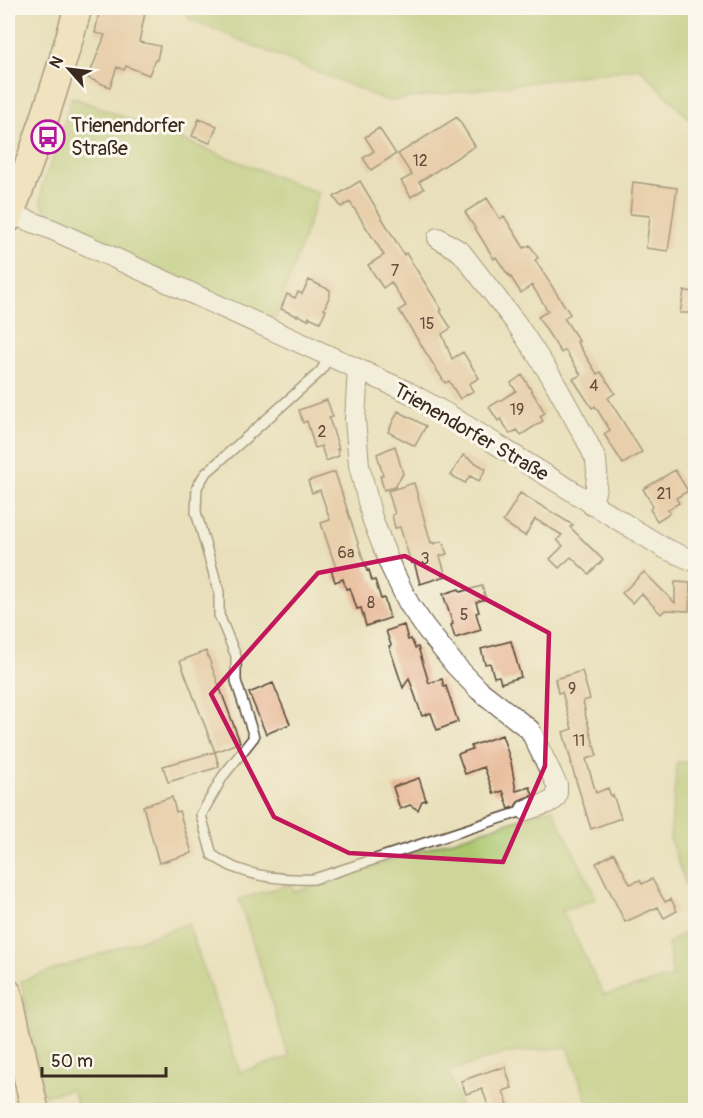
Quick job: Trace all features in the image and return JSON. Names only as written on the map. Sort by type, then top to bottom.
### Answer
[{"type":"main road","points":[[8,215],[58,81],[78,8]]},
{"type":"main road","points":[[8,993],[35,1110]]},
{"type":"street","name":"Trienendorfer Straße","points":[[8,215],[51,229],[408,392],[664,548],[696,562]]},
{"type":"street","points":[[438,238],[461,252],[516,323],[556,385],[596,460],[596,487],[592,505]]},
{"type":"street","points":[[358,369],[354,419],[356,440],[365,491],[380,540],[409,604],[438,644],[479,690],[530,730],[557,785],[557,793],[555,799],[548,803],[526,810]]},
{"type":"lane","points":[[329,356],[321,371],[205,474],[197,487],[195,512],[219,592],[219,615],[236,656],[236,681],[254,737],[223,776],[201,815],[212,855],[236,869],[264,876],[292,880],[314,879],[526,810]]},
{"type":"highlighted area","points":[[405,556],[549,633],[545,766],[503,862],[349,853],[274,817],[211,694],[318,573]]},
{"type":"green space","points":[[186,8],[695,8],[695,125],[640,68],[388,101],[189,19]]},
{"type":"green space","points":[[72,97],[319,193],[275,320],[157,269],[53,219],[41,201],[42,186],[59,142]]},
{"type":"green space","points":[[677,762],[695,762],[695,911],[670,839]]},
{"type":"green space","points":[[552,808],[597,899],[562,910],[604,995],[673,977],[668,943],[695,927],[696,1047],[692,1049],[695,1063],[695,1110],[590,1110],[568,1047],[501,1054],[449,1072],[462,1110],[80,1110],[71,1089],[44,1096],[21,981],[188,924],[240,1072],[289,1057],[239,899],[292,884],[294,892]]},
{"type":"building","points":[[100,8],[118,8],[145,13],[139,42],[160,46],[157,60],[149,75],[126,66],[124,70],[117,67],[110,87],[88,78],[105,35],[95,33]]},
{"type":"building","points":[[457,117],[475,146],[419,182],[424,189],[411,197],[401,181],[412,175],[398,154]]},
{"type":"building","points":[[199,119],[217,126],[210,143],[192,136]]},
{"type":"building","points":[[379,128],[396,154],[371,170],[363,158],[374,151],[365,137]]},
{"type":"building","points":[[360,181],[404,255],[406,253],[442,310],[440,311],[451,328],[442,334],[452,359],[463,352],[479,378],[469,384],[473,391],[460,399],[449,381],[445,383],[399,310],[406,306],[391,282],[383,288],[368,265],[384,255],[350,202],[341,207],[334,197]]},
{"type":"building","points":[[633,182],[677,188],[668,251],[646,248],[650,216],[630,214]]},
{"type":"building","points":[[487,198],[500,219],[504,216],[524,248],[530,245],[538,258],[535,260],[570,314],[564,318],[579,341],[577,342],[597,374],[601,372],[615,393],[608,398],[642,452],[623,464],[604,434],[610,430],[595,406],[592,408],[573,379],[581,375],[565,350],[561,353],[538,317],[548,311],[532,285],[521,293],[496,257],[494,259],[465,212]]},
{"type":"building","points":[[309,280],[330,290],[324,309],[326,310],[320,322],[309,317],[308,320],[281,309],[287,294],[295,298],[298,292],[302,294]]},
{"type":"building","points":[[684,291],[696,292],[696,313],[680,313]]},
{"type":"building","points":[[522,375],[545,413],[540,416],[543,421],[521,435],[517,430],[510,434],[501,419],[498,421],[489,407],[516,391],[511,383]]},
{"type":"building","points":[[327,400],[333,417],[329,418],[339,456],[326,461],[321,446],[315,448],[307,421],[303,423],[299,410]]},
{"type":"building","points":[[398,411],[426,426],[415,446],[388,432]]},
{"type":"building","points":[[395,446],[403,474],[395,487],[384,490],[380,476],[383,475],[377,454]]},
{"type":"building","points":[[463,455],[486,469],[479,481],[470,476],[465,483],[451,475]]},
{"type":"building","points":[[675,470],[688,491],[676,498],[679,503],[668,510],[670,513],[657,521],[650,509],[653,506],[643,489]]},
{"type":"building","points":[[335,472],[367,571],[369,570],[372,581],[375,580],[381,599],[384,598],[390,618],[366,626],[361,608],[357,609],[350,588],[346,589],[343,579],[335,582],[331,569],[336,568],[321,523],[330,520],[320,490],[312,493],[308,481]]},
{"type":"building","points":[[414,483],[431,543],[442,541],[447,554],[440,556],[446,576],[420,584],[400,527],[395,528],[392,515],[395,514],[388,491]]},
{"type":"building","points":[[520,493],[573,525],[570,527],[603,560],[589,574],[571,557],[559,568],[550,559],[563,546],[557,540],[562,535],[535,519],[525,536],[503,522]]},
{"type":"building","points":[[644,572],[675,603],[675,582],[690,583],[689,611],[665,610],[661,614],[641,593],[632,603],[622,593]]},
{"type":"building","points":[[482,586],[486,599],[476,602],[479,612],[476,613],[481,630],[455,638],[443,594]]},
{"type":"building","points":[[404,625],[408,640],[411,639],[415,648],[418,647],[429,683],[442,679],[444,687],[446,686],[458,722],[437,730],[431,713],[422,716],[409,678],[403,688],[386,631]]},
{"type":"building","points":[[511,641],[521,677],[501,683],[499,676],[494,677],[490,663],[485,664],[481,649]]},
{"type":"building","points":[[206,651],[240,742],[215,752],[180,661]]},
{"type":"building","points":[[582,671],[590,699],[583,701],[584,710],[597,756],[586,759],[596,793],[608,788],[611,796],[613,795],[621,818],[591,829],[563,732],[572,729],[562,692],[558,693],[555,679]]},
{"type":"building","points":[[273,683],[290,724],[266,734],[249,693]]},
{"type":"building","points":[[502,735],[511,762],[516,791],[530,787],[533,795],[522,799],[515,807],[509,809],[503,791],[494,794],[484,767],[465,774],[458,754],[472,749],[471,746]]},
{"type":"building","points":[[215,752],[219,767],[168,782],[163,766]]},
{"type":"building","points":[[419,778],[426,800],[422,801],[418,810],[410,805],[400,809],[393,787]]},
{"type":"building","points":[[172,797],[176,812],[179,811],[192,853],[159,863],[143,806]]},
{"type":"building","points":[[614,853],[630,884],[640,880],[642,884],[652,879],[665,902],[671,899],[677,911],[664,918],[658,907],[625,922],[596,863]]},
{"type":"building","points":[[505,1067],[512,1088],[503,1091],[510,1110],[490,1110],[482,1089],[466,1094],[461,1081]]},
{"type":"place","name":"Trienendorfer Straße","points":[[48,137]]}]
